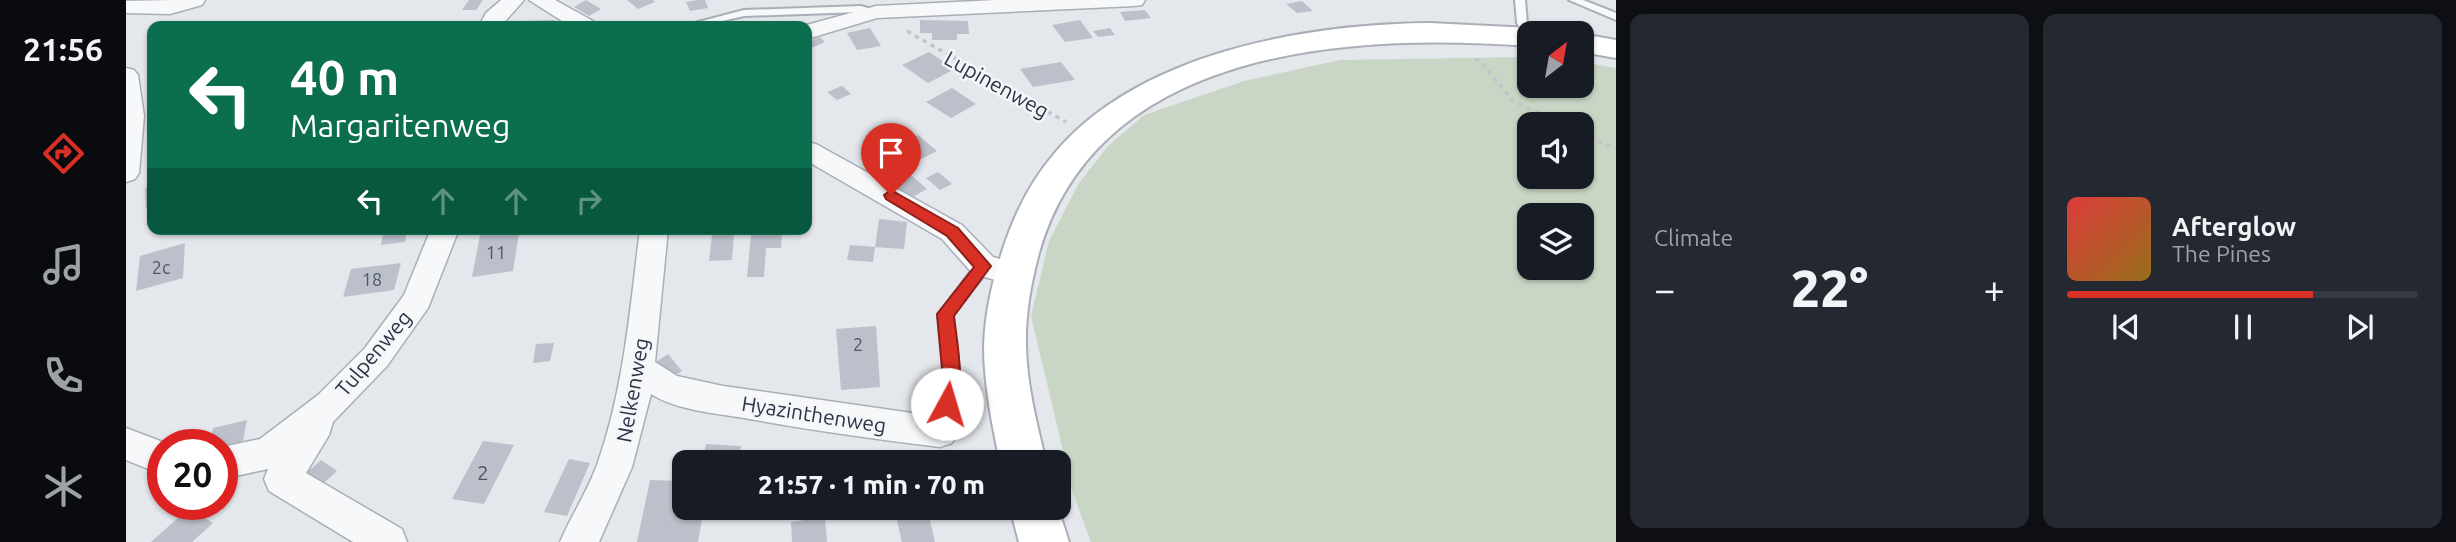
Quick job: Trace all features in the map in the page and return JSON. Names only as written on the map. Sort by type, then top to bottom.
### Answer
[{"type":"main road","points":[[1021,450],[1009,389],[999,270],[1027,232],[1044,194],[1068,160],[1095,131],[1129,107],[1174,83],[1211,68],[1279,48],[1331,38],[1420,33],[1517,36]]},
{"type":"main road","points":[[1594,45],[1616,49]]},
{"type":"main road","points":[[1038,520],[1044,542]]},
{"type":"street","points":[[126,7],[170,8],[194,0]]},
{"type":"street","points":[[492,21],[513,0]]},
{"type":"street","points":[[540,0],[576,21]]},
{"type":"street","points":[[812,31],[876,12],[1134,0]]},
{"type":"street","points":[[126,75],[132,116],[126,173]]},
{"type":"street","points":[[812,153],[952,232],[999,270]]},
{"type":"street","name":"Tulpenweg","points":[[238,460],[269,453],[330,405],[376,357],[416,300],[443,235]]},
{"type":"street","name":"Nelkenweg","points":[[579,542],[594,517],[621,454],[639,369],[653,235]]},
{"type":"street","name":"Hyazinthenweg","points":[[639,369],[669,388],[682,391],[817,416],[940,432]]},
{"type":"street","points":[[330,405],[282,479],[388,542]]},
{"type":"street","points":[[126,444],[147,452]]},
{"type":"lane","points":[[1520,0],[1522,21]]},
{"type":"lane","points":[[1574,0],[1616,17]]},
{"type":"lane","points":[[710,21],[744,13],[861,9],[876,12]]},
{"type":"lane","name":"Hyazinthenweg","points":[[940,432],[951,368],[945,314],[999,270]]},
{"type":"path","points":[[1420,33],[1480,61],[1513,101],[1537,112]]},
{"type":"path","name":"Lupinenweg","points":[[935,50],[1059,118]]},
{"type":"path","points":[[1594,139],[1616,149]]},
{"type":"green space","points":[[1517,57],[1517,98],[1594,98],[1594,64],[1616,68],[1616,542],[1091,542],[1073,493],[1071,450],[1063,450],[1031,316],[1049,241],[1079,183],[1108,146],[1144,115],[1244,81],[1340,60]]},
{"type":"building","points":[[469,0],[483,0],[476,10],[462,10]]},
{"type":"building","points":[[586,0],[601,9],[589,16],[574,7]]},
{"type":"building","points":[[627,0],[653,0],[655,2],[638,9]]},
{"type":"building","points":[[705,0],[708,8],[690,11],[686,2]]},
{"type":"building","points":[[1302,1],[1313,11],[1297,13],[1286,4]]},
{"type":"building","points":[[1145,10],[1151,18],[1125,21],[1120,12]]},
{"type":"building","points":[[920,20],[968,21],[969,34],[957,34],[957,40],[932,40],[932,33],[920,33]]},
{"type":"building","points":[[1080,20],[1093,38],[1065,42],[1052,25]]},
{"type":"building","points":[[870,28],[881,46],[857,50],[847,33]]},
{"type":"building","points":[[1110,28],[1115,35],[1098,37],[1093,31]]},
{"type":"building","points":[[820,37],[825,42],[812,48],[812,40]]},
{"type":"building","points":[[929,52],[955,69],[928,83],[902,65]]},
{"type":"building","points":[[1061,62],[1075,80],[1033,87],[1020,69]]},
{"type":"building","points":[[842,86],[851,94],[837,100],[827,92]]},
{"type":"building","points":[[952,88],[976,104],[951,118],[926,102]]},
{"type":"building","points":[[918,135],[937,151],[903,168],[884,151]]},
{"type":"building","points":[[903,168],[927,189],[909,199],[885,177]]},
{"type":"building","points":[[938,172],[952,184],[940,190],[926,178]]},
{"type":"building","points":[[147,187],[146,209],[145,188]]},
{"type":"building","points":[[879,219],[907,222],[904,249],[875,247]]},
{"type":"building","points":[[383,235],[406,235],[405,242],[381,245]]},
{"type":"building","points":[[480,235],[519,235],[513,271],[472,277]]},
{"type":"building","points":[[712,235],[734,235],[732,260],[709,261]]},
{"type":"building","points":[[751,235],[782,235],[781,248],[766,248],[764,277],[747,277]]},
{"type":"building","points":[[185,243],[183,278],[136,291],[140,256]]},
{"type":"building","points":[[850,245],[875,247],[873,262],[847,260]]},
{"type":"building","points":[[401,263],[394,290],[343,297],[351,269]]},
{"type":"building","points":[[876,326],[880,387],[841,390],[836,329]]},
{"type":"building","points":[[554,343],[550,361],[533,363],[536,344]]},
{"type":"building","points":[[668,354],[682,371],[667,381],[653,364]]},
{"type":"building","points":[[247,420],[243,441],[238,442],[238,429],[213,428]]},
{"type":"building","points":[[483,441],[514,445],[484,504],[452,499]]},
{"type":"building","points":[[706,444],[741,446],[740,450],[705,450]]},
{"type":"building","points":[[569,459],[590,463],[567,516],[544,512]]},
{"type":"building","points":[[321,460],[337,471],[319,487],[303,476]]},
{"type":"building","points":[[650,480],[672,481],[672,520],[702,520],[698,542],[637,542]]},
{"type":"building","points":[[176,520],[208,520],[213,523],[192,542],[151,542]]},
{"type":"building","points":[[825,520],[827,542],[792,542],[791,522]]},
{"type":"building","points":[[897,520],[930,520],[935,542],[902,542]]},
{"type":"route","points":[[891,195],[952,232],[983,266],[945,314],[951,368],[947,404]]}]
